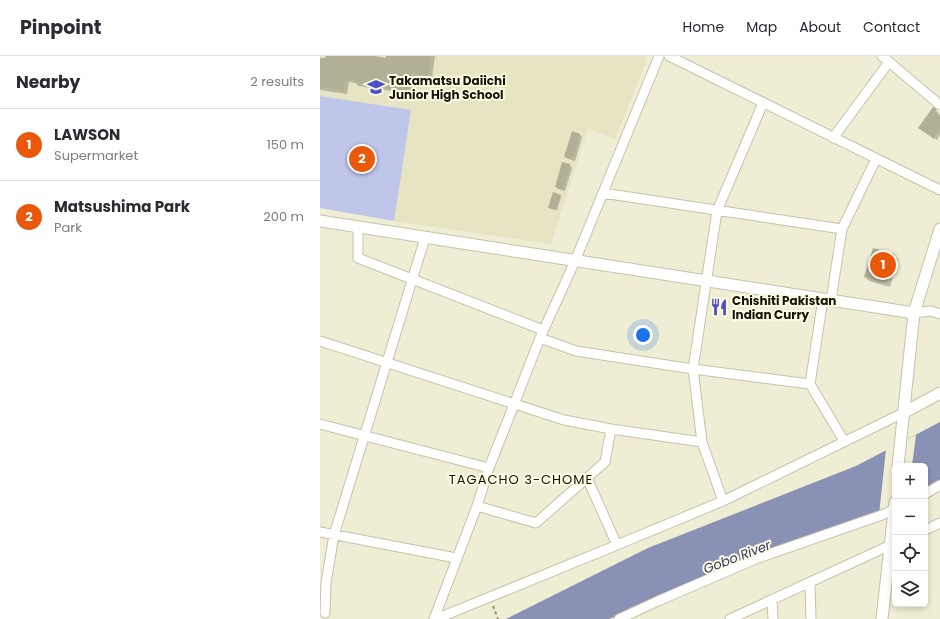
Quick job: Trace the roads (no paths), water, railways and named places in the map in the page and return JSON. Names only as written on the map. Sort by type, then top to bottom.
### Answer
[{"type":"street","points":[[435,619],[456,558],[477,506],[488,468],[542,334],[575,261],[659,56]]},
{"type":"street","points":[[669,56],[940,190]]},
{"type":"street","points":[[882,56],[940,104]]},
{"type":"street","points":[[833,138],[889,62]]},
{"type":"street","points":[[723,501],[702,442],[694,369],[717,211],[763,103]]},
{"type":"street","points":[[844,441],[810,384],[842,229],[876,159]]},
{"type":"street","points":[[603,193],[842,229]]},
{"type":"street","points":[[320,221],[914,313],[931,311],[940,314]]},
{"type":"street","points":[[358,227],[358,258],[412,279],[542,334],[576,351],[694,369],[810,384]]},
{"type":"street","points":[[898,463],[905,412],[914,313],[940,229]]},
{"type":"street","points":[[325,613],[326,583],[334,535],[425,238]]},
{"type":"street","points":[[320,341],[564,420],[611,429],[702,442]]},
{"type":"street","points":[[435,619],[617,546],[723,501],[905,412],[940,393]]},
{"type":"street","points":[[320,424],[488,468]]},
{"type":"street","points":[[477,506],[536,522],[605,462],[611,429]]},
{"type":"street","points":[[587,478],[617,546]]},
{"type":"street","points":[[928,492],[940,485]]},
{"type":"street","points":[[619,619],[758,558],[882,515],[892,509]]},
{"type":"street","points":[[928,529],[940,523]]},
{"type":"street","points":[[320,532],[456,558]]},
{"type":"street","points":[[730,619],[751,614],[772,600],[892,544]]},
{"type":"street","points":[[882,619],[892,551]]},
{"type":"street","points":[[810,583],[811,619]]},
{"type":"street","points":[[772,600],[773,619]]},
{"type":"water","name":"Gobo River","points":[[940,422],[940,482],[928,488],[928,463],[892,463],[892,506],[609,619],[506,619],[648,548],[856,466]]},
{"type":"place","name":"Takamatsu Daiichi Junior High School","points":[[376,87]]},
{"type":"place","name":"Matsushima Park","points":[[362,159]]},
{"type":"place","name":"LAWSON","points":[[883,265]]},
{"type":"place","name":"Chishiti Pakistan Indian Curry","points":[[719,307]]},
{"type":"district","name":"TAGACHO 3-CHOME","points":[[521,479]]}]
